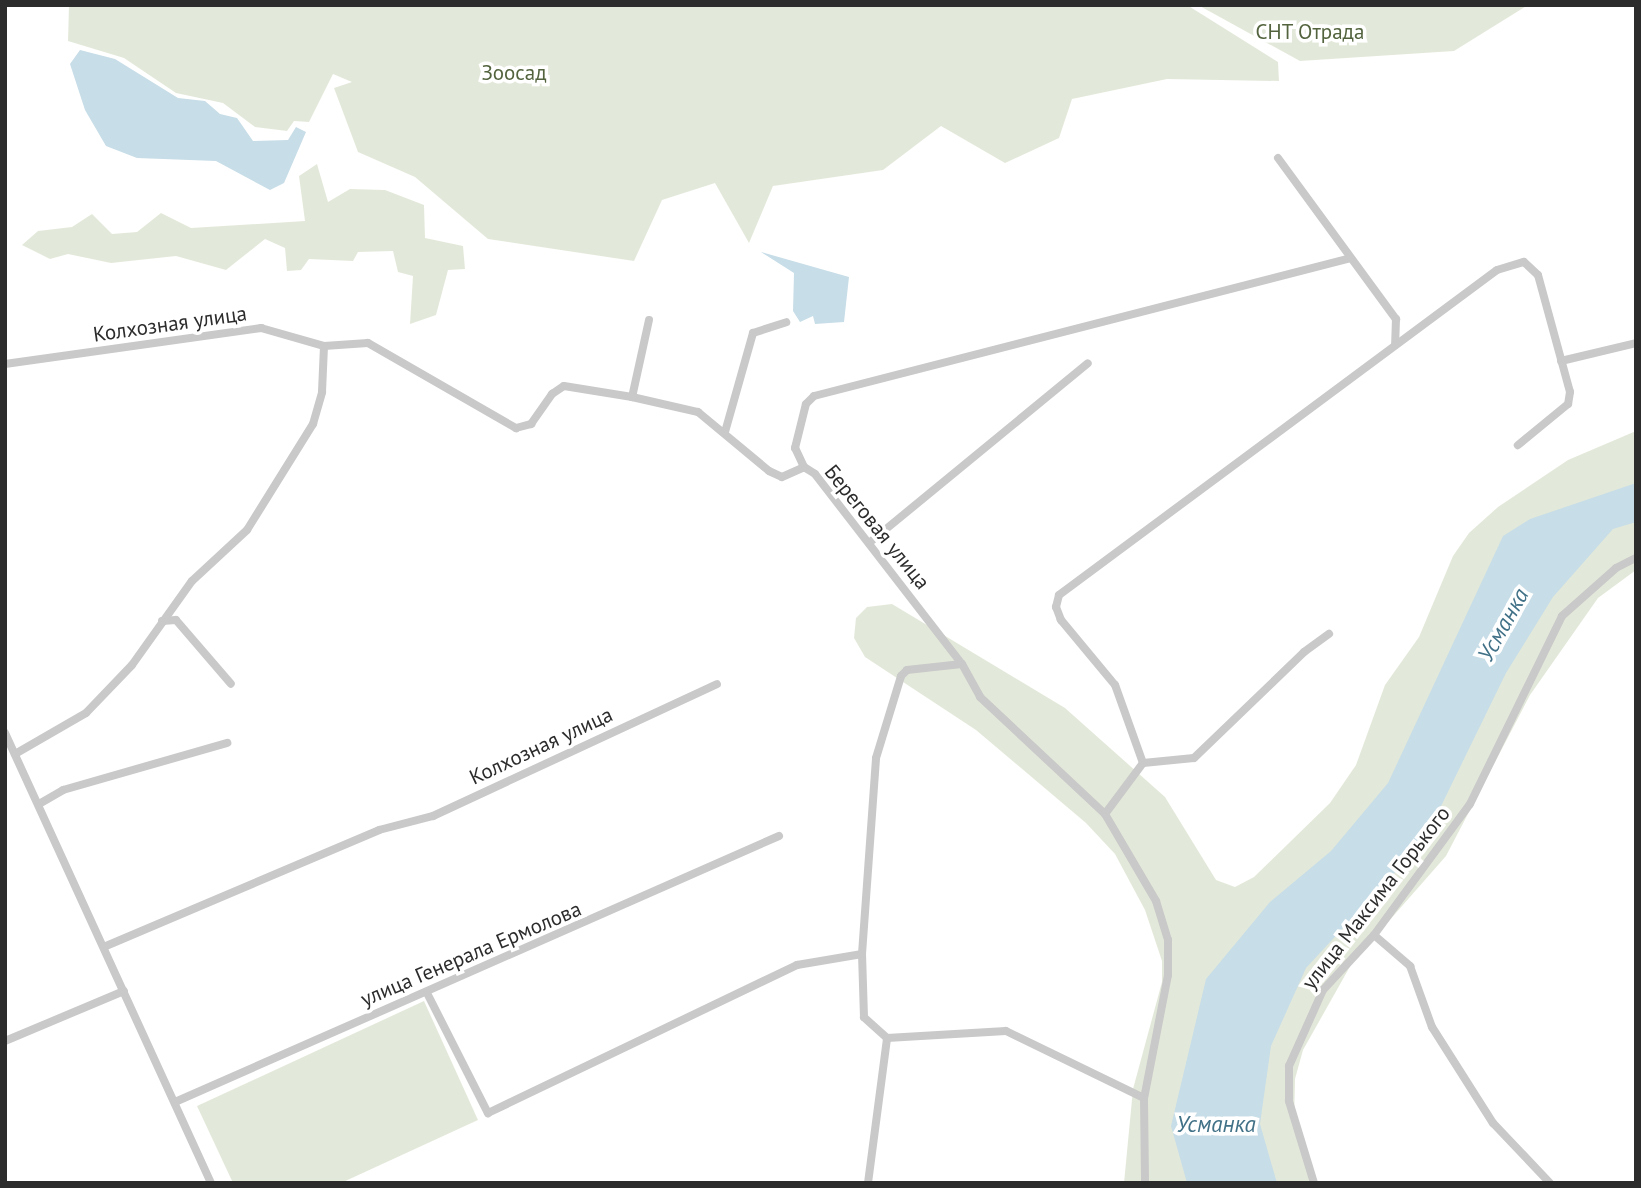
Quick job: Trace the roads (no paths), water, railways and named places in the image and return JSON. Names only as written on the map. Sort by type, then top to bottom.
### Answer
[{"type":"street","points":[[1278,158],[1396,319],[1395,345]]},
{"type":"street","points":[[804,467],[795,448],[806,404],[814,396],[1350,258]]},
{"type":"street","points":[[1143,762],[1115,685],[1060,620],[1056,607],[1059,595],[1497,271],[1524,262],[1538,275],[1570,392],[1568,404],[1518,445]]},
{"type":"street","points":[[632,397],[649,320]]},
{"type":"street","points":[[725,432],[753,333],[786,322]]},
{"type":"street","name":"Колхозная улица","points":[[5,364],[261,328],[324,346],[368,343],[516,428],[531,424],[552,394],[564,386],[632,397]]},
{"type":"street","points":[[1561,361],[1636,343]]},
{"type":"street","points":[[15,754],[86,713],[132,665],[192,581],[247,530],[313,424],[322,392],[324,346]]},
{"type":"street","points":[[869,543],[1088,363]]},
{"type":"street","name":"Береговая улица","points":[[632,397],[698,412],[769,471],[782,477],[804,467],[815,474],[962,664],[980,697],[1105,814],[1156,901],[1168,940],[1168,975],[1144,1098],[1145,1183]]},
{"type":"street","name":"улица Максима Горького","points":[[1314,1183],[1292,1114],[1289,1066],[1323,990],[1374,935],[1470,804],[1562,616],[1616,568],[1636,558]]},
{"type":"street","points":[[162,621],[176,620],[231,684]]},
{"type":"street","points":[[1105,814],[1143,762],[1194,758],[1304,652],[1329,634]]},
{"type":"street","points":[[962,664],[907,670],[894,691],[876,758],[862,954],[864,1017],[887,1038],[1006,1031],[1144,1098]]},
{"type":"street","name":"Колхозная улица","points":[[106,946],[379,830],[433,816],[718,684]]},
{"type":"street","points":[[5,733],[106,946],[211,1183]]},
{"type":"street","points":[[39,804],[63,790],[227,743]]},
{"type":"street","name":"улица Генерала Ермолова","points":[[175,1102],[779,836]]},
{"type":"street","points":[[1374,935],[1410,966],[1432,1027],[1493,1123],[1550,1183]]},
{"type":"street","points":[[427,993],[488,1113],[797,965],[862,954]]},
{"type":"street","points":[[5,1041],[124,991]]},
{"type":"street","points":[[869,1183],[887,1038]]},
{"type":"water","points":[[80,50],[115,59],[178,98],[205,101],[220,114],[237,118],[253,141],[288,140],[296,127],[306,132],[284,183],[270,190],[216,161],[137,158],[106,146],[85,110],[70,64]]},
{"type":"water","points":[[761,252],[849,277],[844,322],[815,324],[813,316],[800,322],[793,311],[794,273]]},
{"type":"water","name":"Усманка","points":[[1636,483],[1636,522],[1613,529],[1553,597],[1506,673],[1424,841],[1306,968],[1271,1046],[1260,1124],[1277,1183],[1187,1183],[1171,1126],[1206,979],[1270,902],[1331,851],[1388,783],[1503,536],[1530,519]]},
{"type":"park label","name":"СНТ Отрада","points":[[1310,32]]},
{"type":"park label","name":"Зоосад","points":[[514,73]]}]
